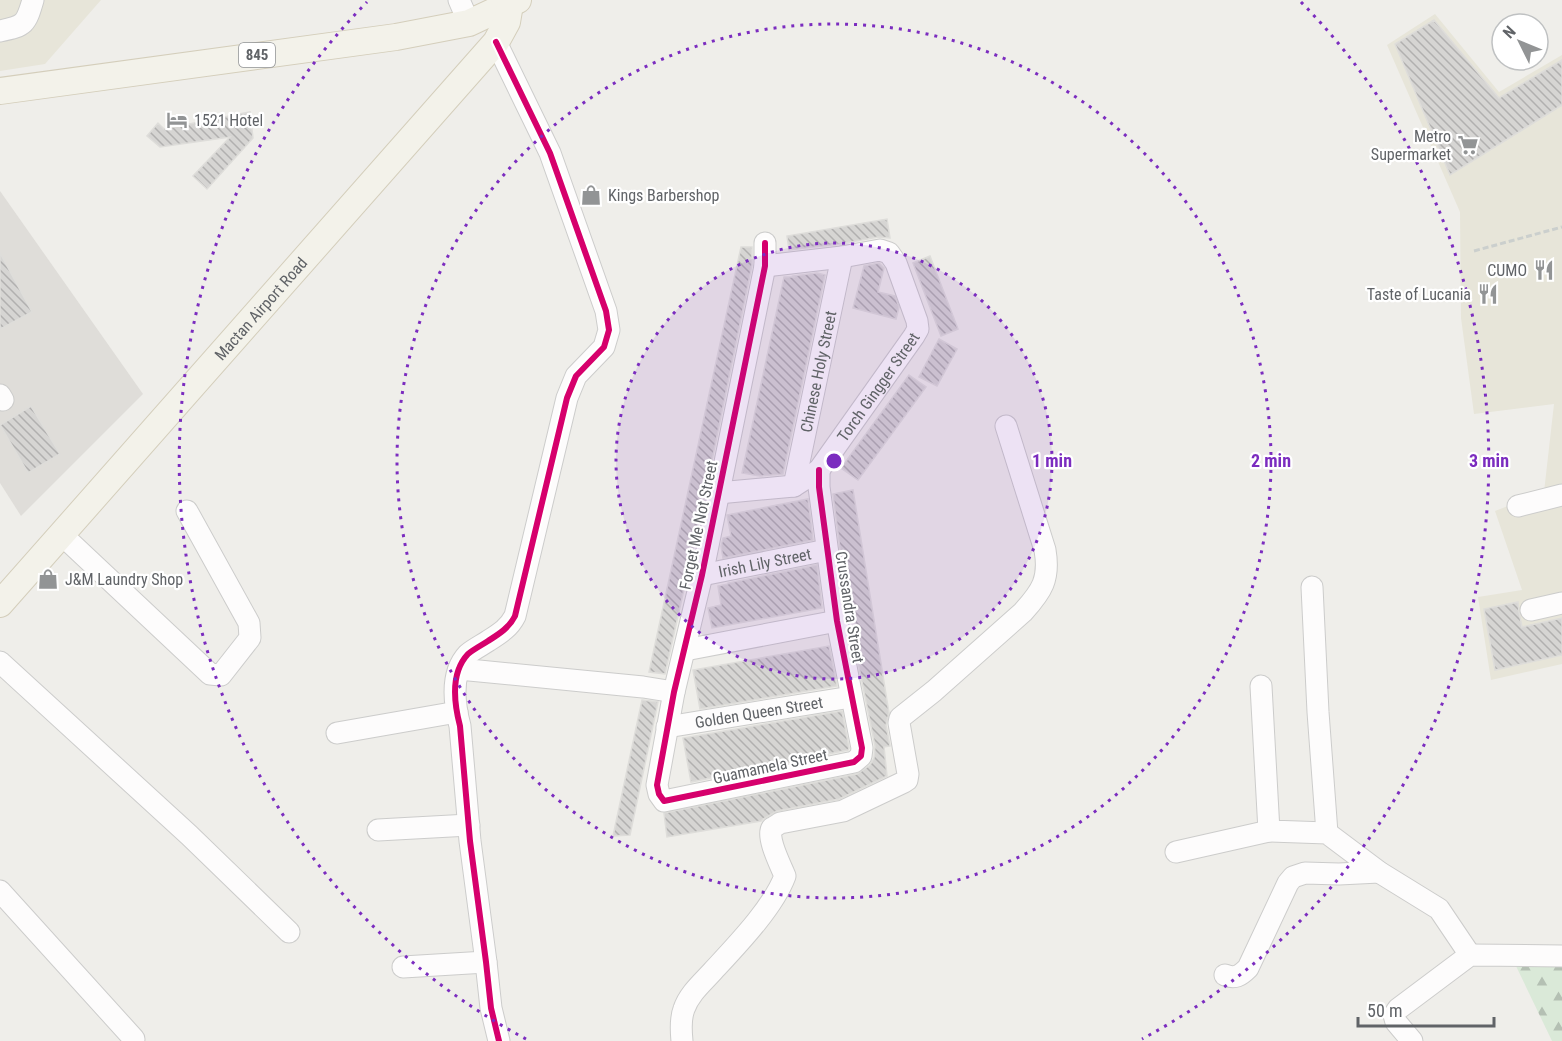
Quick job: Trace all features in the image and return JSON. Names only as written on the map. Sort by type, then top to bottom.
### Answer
[{"type":"main road","name":"845","points":[[0,91],[396,38],[464,11],[514,2]]},
{"type":"main road","name":"Mactan Airport Road","points":[[0,604],[496,42],[507,22],[514,2]]},
{"type":"street","points":[[0,31],[18,27],[28,19],[33,0]]},
{"type":"street","points":[[496,42],[550,153],[606,311],[609,330],[604,347],[576,376],[567,398],[515,616],[506,628],[468,655],[459,669],[454,687],[491,1008],[499,1041]]},
{"type":"street","name":"Forget Me Not Street","points":[[674,800],[664,801],[659,794],[657,784],[674,692],[702,574],[765,266],[765,243]]},
{"type":"street","name":"Torch Gingger Street","points":[[819,470],[918,329],[896,263],[889,253],[880,250],[842,257]]},
{"type":"street","points":[[765,266],[842,257]]},
{"type":"street","name":"Chinese Holy Street","points":[[794,486],[842,257]]},
{"type":"street","points":[[682,1041],[683,1009],[692,995],[749,932],[781,888],[785,876],[771,843],[772,828],[780,822],[843,811],[907,780],[900,718],[934,692],[1023,612],[1035,599],[1044,583],[1047,566],[1045,550],[1006,426]]},
{"type":"street","points":[[718,493],[794,486],[819,470]]},
{"type":"street","name":"Crussandra Street","points":[[819,470],[819,487],[837,621],[861,748]]},
{"type":"street","points":[[1518,506],[1562,495]]},
{"type":"street","points":[[62,534],[210,674],[221,675],[250,638],[249,623],[187,511]]},
{"type":"street","name":"Irish Lily Street","points":[[702,574],[827,550]]},
{"type":"street","points":[[1312,587],[1327,833]]},
{"type":"street","points":[[1531,610],[1562,603]]},
{"type":"street","points":[[685,650],[837,621]]},
{"type":"street","points":[[0,662],[189,835],[289,932]]},
{"type":"street","points":[[459,669],[674,692]]},
{"type":"street","points":[[1261,686],[1269,831]]},
{"type":"street","name":"Golden Queen Street","points":[[667,727],[850,697]]},
{"type":"street","points":[[337,733],[456,712]]},
{"type":"street","name":"Guamamela Street","points":[[674,800],[854,762],[861,756],[861,748]]},
{"type":"street","points":[[378,830],[469,825]]},
{"type":"street","points":[[1176,852],[1269,831],[1327,833],[1379,872],[1439,909],[1470,955]]},
{"type":"street","points":[[1225,975],[1231,978],[1237,977],[1248,968],[1288,883],[1293,877],[1305,873],[1379,872]]},
{"type":"street","points":[[0,891],[134,1039]]},
{"type":"street","points":[[1412,1041],[1396,1022],[1394,1015],[1398,1009],[1470,955],[1562,956]]},
{"type":"street","points":[[403,967],[486,962]]},
{"type":"path","points":[[1474,250],[1562,227]]},
{"type":"shaded area","points":[[0,0],[101,0],[45,64],[0,71]]},
{"type":"shaded area","points":[[1435,14],[1499,92],[1533,72],[1550,72],[1550,62],[1562,55],[1562,664],[1491,680],[1478,597],[1522,590],[1495,511],[1544,492],[1554,404],[1474,414],[1461,318],[1460,212],[1387,45]]},
{"type":"shaded area","points":[[0,191],[143,394],[21,516],[0,483]]},
{"type":"green space","points":[[1516,966],[1562,966],[1562,1041],[1552,1041]]},
{"type":"building","points":[[1434,20],[1499,98],[1542,72],[1550,72],[1550,67],[1562,60],[1562,105],[1450,175],[1395,44]]},
{"type":"building","points":[[250,112],[253,138],[207,189],[193,176],[230,137],[160,147],[147,136],[158,123],[164,129]]},
{"type":"building","points":[[887,219],[890,238],[878,237],[789,250],[787,236]]},
{"type":"building","points":[[741,247],[752,247],[752,265],[702,509],[665,674],[649,672]]},
{"type":"building","points":[[0,253],[32,312],[0,329]]},
{"type":"building","points":[[930,256],[958,329],[941,336],[913,263]]},
{"type":"building","points":[[879,263],[884,268],[878,292],[895,296],[899,307],[896,319],[853,308],[864,266]]},
{"type":"building","points":[[817,273],[825,275],[783,474],[760,476],[742,473],[784,277]]},
{"type":"building","points":[[939,339],[957,349],[937,386],[919,377]]},
{"type":"building","points":[[909,375],[926,387],[858,480],[841,468]]},
{"type":"building","points":[[31,406],[60,454],[28,473],[0,425]]},
{"type":"building","points":[[853,490],[889,713],[886,725],[890,746],[884,747],[887,776],[839,799],[777,811],[761,821],[667,837],[664,813],[857,774],[870,765],[874,758],[875,746],[854,642],[858,641],[852,602],[847,603],[833,494]]},
{"type":"building","points":[[808,499],[813,540],[723,558],[721,546],[723,538],[731,536],[727,515]]},
{"type":"building","points":[[817,565],[822,608],[712,628],[708,608],[721,605],[718,586]]},
{"type":"building","points":[[1518,602],[1522,627],[1562,618],[1562,655],[1495,670],[1484,609]]},
{"type":"building","points":[[829,646],[837,686],[700,709],[693,670]]},
{"type":"building","points":[[642,700],[658,702],[630,835],[613,836]]},
{"type":"building","points":[[842,711],[848,750],[691,782],[683,738]]},
{"type":"cycle path","points":[[496,42],[550,153],[606,311],[609,330],[604,347],[576,376],[567,398],[515,616],[503,630],[468,654],[458,670],[456,679],[455,698],[460,726],[470,841],[491,1008],[499,1041]]},
{"type":"cycle path","points":[[765,243],[765,266],[702,575],[674,692],[657,785],[664,801],[854,762],[861,756],[862,748],[837,621],[819,487],[819,470]]},
{"type":"place","name":"1521 Hotel","points":[[177,120]]},
{"type":"place","name":"Metro Supermarket","points":[[1468,145]]},
{"type":"place","name":"Kings Barbershop","points":[[591,195]]},
{"type":"place","name":"CUMO","points":[[1544,270]]},
{"type":"place","name":"Taste of Lucania","points":[[1488,294]]},
{"type":"place","name":"J&M Laundry Shop","points":[[48,579]]}]
